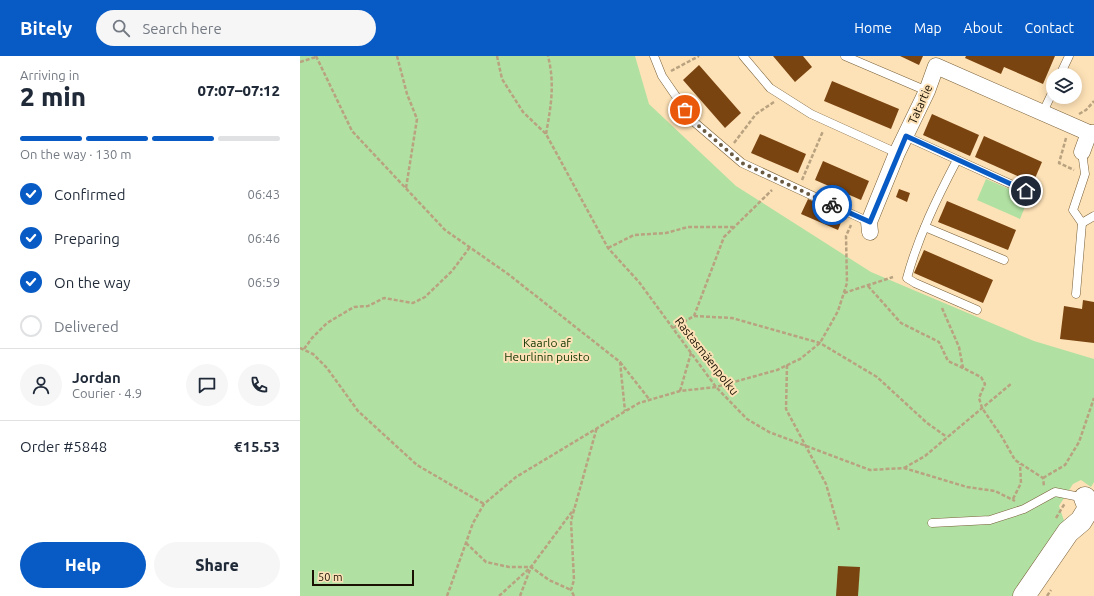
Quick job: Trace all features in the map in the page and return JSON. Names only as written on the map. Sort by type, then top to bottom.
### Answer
[{"type":"main road","points":[[1024,596],[1062,525],[1081,521],[1089,508],[1085,496]]},
{"type":"street","name":"Tatartie","points":[[865,223],[927,91],[938,61],[1043,112],[1089,142]]},
{"type":"lane","points":[[654,56],[662,76],[693,121],[742,163],[865,223]]},
{"type":"lane","points":[[744,56],[770,88],[784,97],[811,114],[897,153]]},
{"type":"lane","points":[[845,56],[927,91]]},
{"type":"lane","points":[[1063,68],[1069,56]]},
{"type":"lane","points":[[1043,112],[1047,104]]},
{"type":"lane","points":[[906,136],[1026,191]]},
{"type":"lane","points":[[1076,294],[1082,223],[1073,210],[1085,174],[1089,142]]},
{"type":"lane","points":[[957,160],[924,227],[911,261],[907,278],[915,283],[977,310]]},
{"type":"lane","points":[[1082,223],[1094,216]]},
{"type":"lane","points":[[924,227],[1004,260]]},
{"type":"lane","points":[[932,523],[990,520],[1024,510],[1045,496],[1055,492],[1085,496]]},
{"type":"path","points":[[396,56],[407,94],[417,119],[406,188]]},
{"type":"path","name":"Rastasmäenpolku","points":[[497,56],[502,79],[523,112],[546,134],[608,248],[639,282],[716,387],[747,419],[769,432],[870,470],[904,468],[967,487],[995,492],[1013,500],[1024,510]]},
{"type":"path","points":[[546,134],[552,101],[552,74],[548,56]]},
{"type":"path","points":[[662,76],[699,56]]},
{"type":"path","points":[[300,62],[316,57],[352,131],[445,230],[508,274],[620,362],[649,399]]},
{"type":"path","points":[[727,151],[756,114],[784,97]]},
{"type":"path","points":[[798,189],[827,121]]},
{"type":"path","points":[[694,316],[724,236],[772,190]]},
{"type":"path","points":[[447,596],[473,524],[484,504],[516,477],[597,427],[649,399],[680,391],[716,387],[777,370],[800,359],[820,343],[838,312],[847,283],[846,236],[865,223]]},
{"type":"path","points":[[608,248],[634,235],[666,233],[688,227],[734,227]]},
{"type":"path","points":[[304,349],[312,338],[327,323],[354,307],[368,306],[384,298],[413,303],[425,297],[452,271],[470,247]]},
{"type":"path","points":[[843,294],[893,277]]},
{"type":"path","points":[[868,286],[901,323],[939,342],[948,361],[981,377],[985,384],[978,398],[982,408],[1002,437],[1015,460],[1043,478]]},
{"type":"path","points":[[942,308],[959,346],[963,368]]},
{"type":"path","points":[[673,328],[694,316],[732,318],[820,343],[877,377],[927,424],[947,437]]},
{"type":"path","points":[[300,348],[312,354],[327,368],[358,411],[417,465],[484,504]]},
{"type":"path","points":[[680,391],[691,353]]},
{"type":"path","points":[[620,362],[625,411]]},
{"type":"path","points":[[787,365],[786,408],[826,484],[839,530]]},
{"type":"path","points":[[904,468],[925,456],[1012,383]]},
{"type":"path","points":[[1043,478],[1065,465],[1079,442],[1094,398]]},
{"type":"path","points":[[571,590],[574,580],[571,521],[597,427]]},
{"type":"path","points":[[1013,500],[1021,483],[1020,464]]},
{"type":"path","points":[[1043,478],[1045,496]]},
{"type":"path","points":[[1062,525],[1085,496]]},
{"type":"path","points":[[498,596],[531,567],[575,507]]},
{"type":"path","points":[[466,542],[486,562],[508,567],[531,567],[549,580],[571,590],[574,596]]},
{"type":"path","points":[[520,596],[531,567]]},
{"type":"green space","name":"Kaarlo af Heurlinin puisto","points":[[300,56],[635,56],[649,104],[736,186],[871,272],[1034,341],[1094,359],[1094,482],[1091,487],[1081,480],[1073,484],[1059,506],[1068,532],[1024,596],[300,596]]},
{"type":"green space","points":[[986,179],[1029,197],[1020,219],[977,200]]},
{"type":"building","points":[[773,56],[803,56],[812,67],[795,82]]},
{"type":"building","points":[[900,56],[923,56],[919,65]]},
{"type":"building","points":[[966,56],[1055,56],[1050,68],[1046,68],[1046,77],[1043,84],[1004,67],[1001,74],[965,58]]},
{"type":"building","points":[[699,65],[741,113],[725,128],[683,80]]},
{"type":"building","points":[[832,81],[899,109],[891,129],[824,101]]},
{"type":"building","points":[[932,114],[979,135],[970,156],[923,135]]},
{"type":"building","points":[[760,134],[806,154],[798,173],[751,153]]},
{"type":"building","points":[[984,136],[1042,162],[1033,183],[975,157]]},
{"type":"building","points":[[823,161],[869,181],[861,200],[815,180]]},
{"type":"building","points":[[899,189],[910,193],[907,202],[896,197]]},
{"type":"building","points":[[808,199],[844,215],[838,230],[801,214]]},
{"type":"building","points":[[947,201],[1016,230],[1008,250],[938,222]]},
{"type":"building","points":[[924,250],[993,280],[983,303],[914,273]]},
{"type":"building","points":[[1083,300],[1094,302],[1094,343],[1060,339],[1064,306],[1082,309]]},
{"type":"building","points":[[838,566],[860,567],[858,596],[836,596]]},
{"type":"way so far","points":[[685,110],[693,121],[742,163],[832,205]]},
{"type":"route","points":[[832,205],[870,222],[897,153],[906,136],[1026,191]]}]
